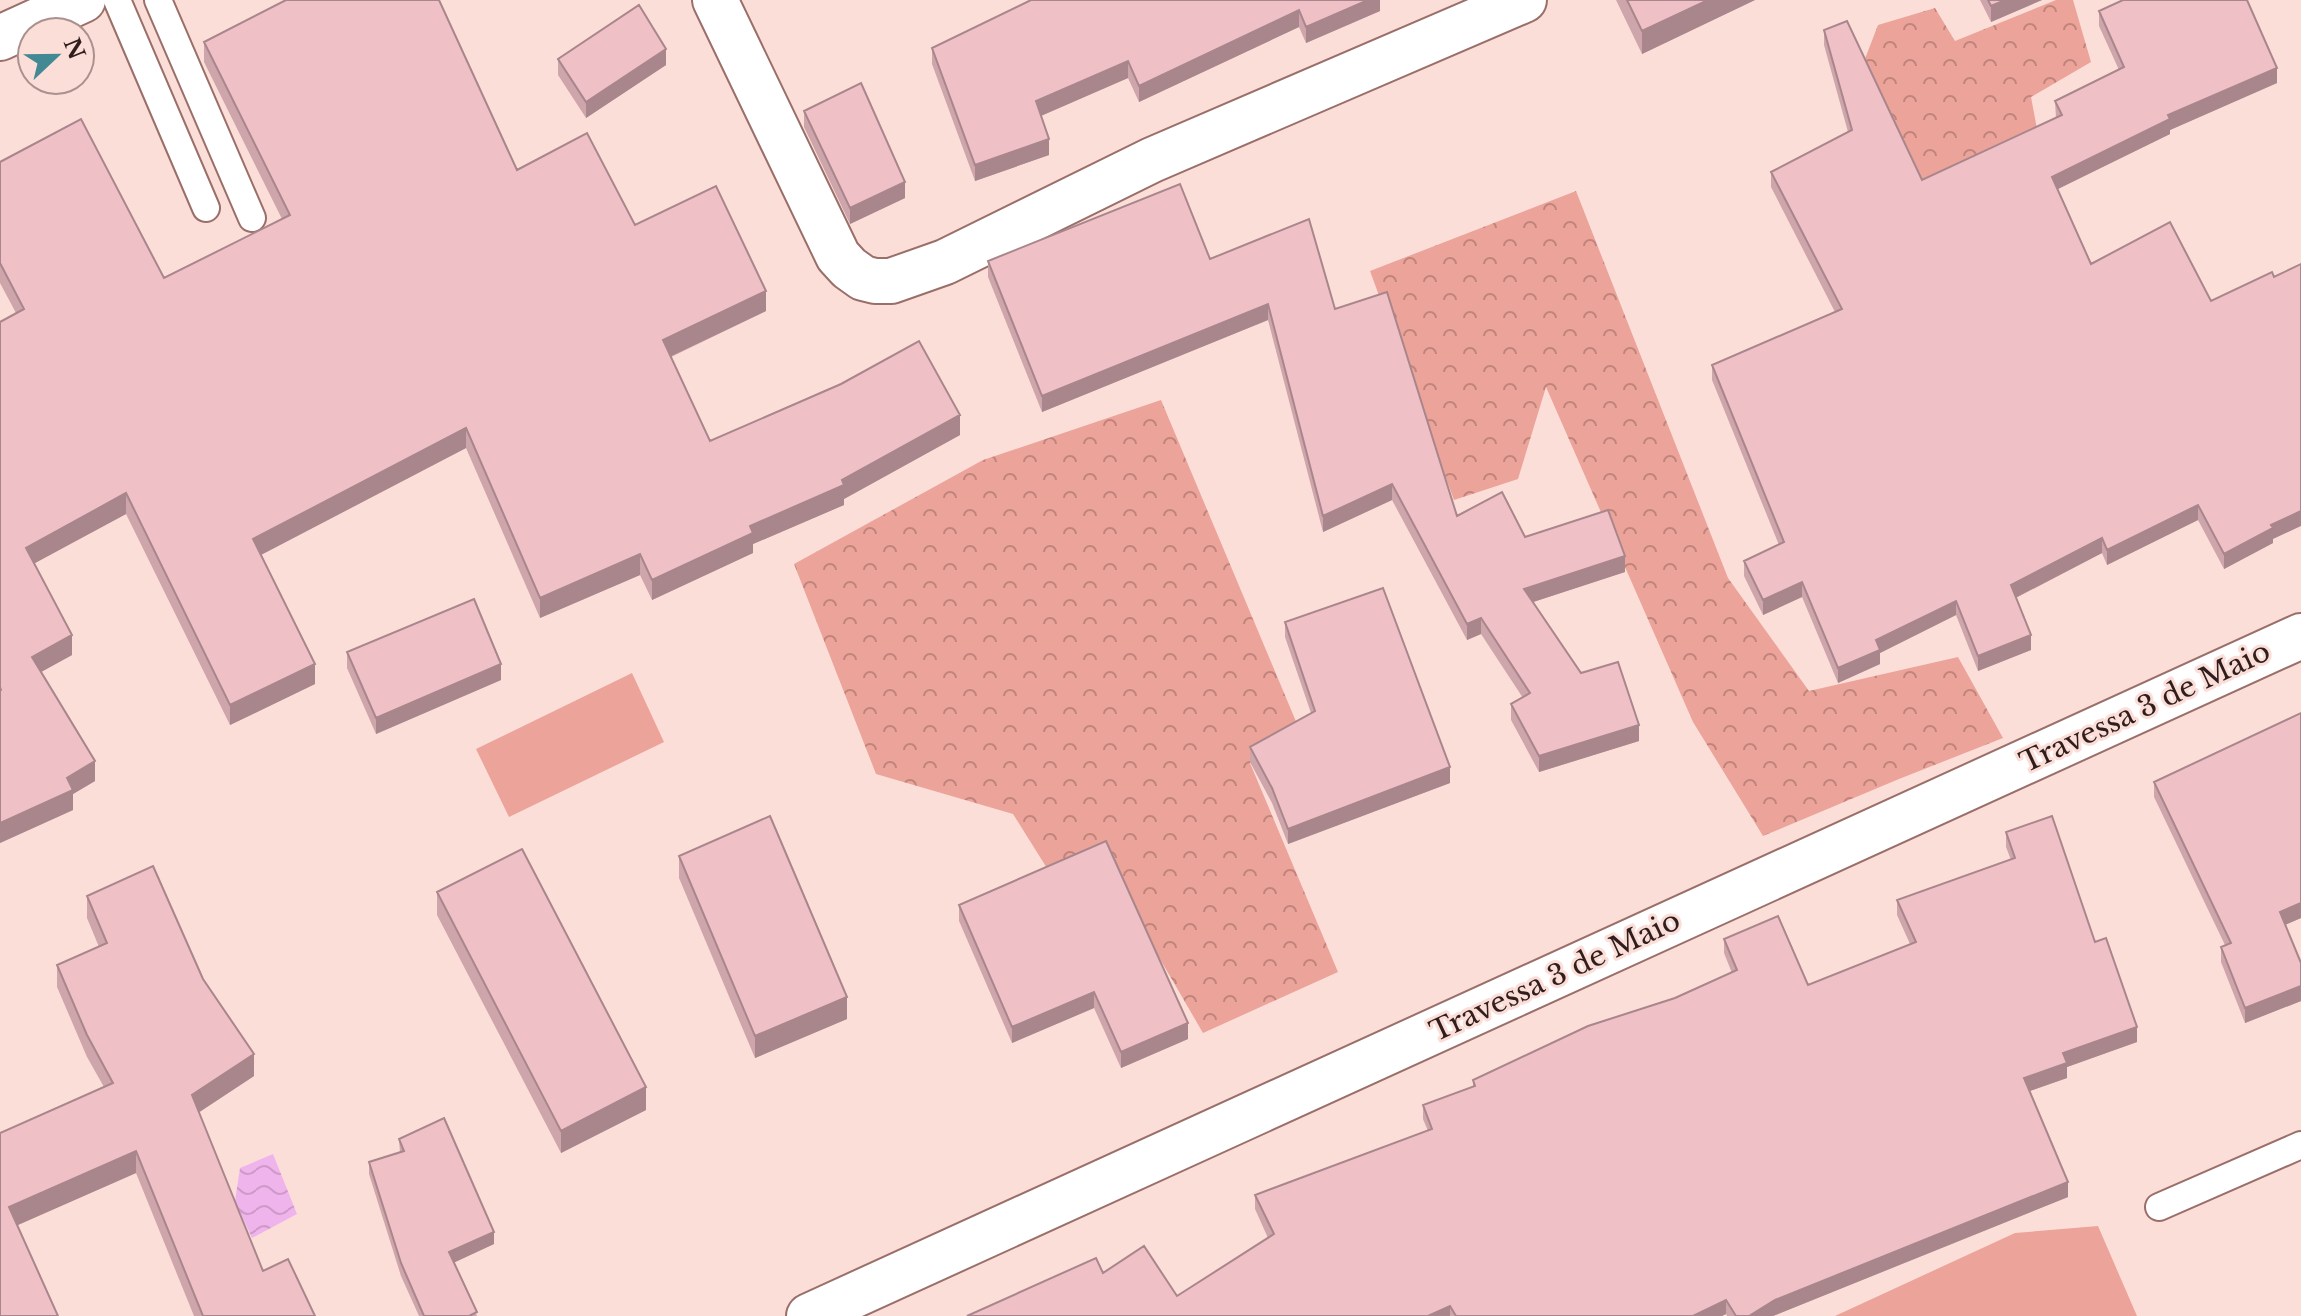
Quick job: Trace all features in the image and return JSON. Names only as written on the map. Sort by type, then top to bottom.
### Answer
[{"type":"street","points":[[0,38],[83,0]]},
{"type":"street","points":[[715,0],[838,256],[863,278],[875,281],[891,281],[945,262],[1152,160],[1524,0]]},
{"type":"street","name":"Travessa 3 de Maio","points":[[809,1316],[2301,636]]},
{"type":"lane","points":[[117,0],[206,208]]},
{"type":"lane","points":[[158,0],[252,218]]},
{"type":"lane","points":[[2159,1207],[2301,1145]]},
{"type":"green space","points":[[2056,0],[2073,0],[2091,62],[2031,97],[2037,129],[1924,186],[1863,64],[1878,25],[1935,8],[1955,41]]},
{"type":"green space","points":[[1576,191],[1728,578],[1809,691],[1958,657],[2003,738],[1763,836],[1693,722],[1546,387],[1518,479],[1454,500],[1370,271]]},
{"type":"green space","points":[[1161,400],[1300,731],[1250,763],[1338,972],[1203,1033],[1095,847],[1050,873],[1013,814],[876,774],[794,564],[983,460]]},
{"type":"green space","points":[[632,673],[664,742],[509,817],[476,749]]},
{"type":"green space","points":[[2098,1226],[2137,1316],[1835,1316],[2015,1233]]},
{"type":"water","points":[[273,1154],[297,1214],[252,1238],[235,1201],[240,1168]]},
{"type":"building","points":[[286,0],[439,0],[517,170],[587,133],[635,225],[716,186],[766,291],[663,340],[710,441],[841,384],[919,341],[960,415],[842,480],[844,485],[750,526],[753,533],[652,580],[640,554],[540,598],[466,428],[253,539],[315,664],[230,705],[126,493],[26,548],[72,635],[32,657],[95,761],[67,778],[73,790],[0,823],[0,322],[24,309],[0,263],[0,162],[81,119],[164,278],[290,215],[204,42]]},
{"type":"building","points":[[1031,0],[1368,0],[1306,27],[1299,10],[1139,86],[1128,61],[1036,101],[1049,139],[975,165],[932,48]]},
{"type":"building","points":[[1627,0],[1708,0],[1642,31]]},
{"type":"building","points":[[1988,0],[2005,0],[1991,6]]},
{"type":"building","points":[[2123,0],[2247,0],[2277,68],[2168,115],[2170,119],[2052,177],[2091,264],[2170,222],[2211,301],[2272,272],[2274,277],[2301,264],[2301,511],[2271,525],[2273,528],[2224,554],[2198,505],[2107,550],[2102,538],[2011,585],[2031,635],[1978,656],[1956,601],[1876,640],[1880,650],[1838,668],[1802,582],[1763,600],[1744,561],[1784,542],[1712,365],[1842,309],[1771,172],[1852,130],[1824,30],[1847,21],[1922,180],[2062,115],[2055,101],[2124,67],[2099,11]]},
{"type":"building","points":[[639,5],[666,49],[586,102],[558,59]]},
{"type":"building","points":[[861,83],[905,182],[850,208],[804,111]]},
{"type":"building","points":[[1180,184],[1210,259],[1309,219],[1335,309],[1387,292],[1457,516],[1502,492],[1525,537],[1608,510],[1625,556],[1524,589],[1581,673],[1618,662],[1639,725],[1539,756],[1511,704],[1530,693],[1481,618],[1467,624],[1392,484],[1323,516],[1268,304],[1042,396],[988,261]]},
{"type":"building","points":[[1383,588],[1450,767],[1288,829],[1272,788],[1250,747],[1315,711],[1285,622]]},
{"type":"building","points":[[474,599],[501,664],[376,718],[347,652]]},
{"type":"building","points":[[2301,713],[2301,903],[2280,912],[2301,963],[2301,986],[2245,1008],[2221,947],[2231,943],[2154,782]]},
{"type":"building","points":[[770,816],[847,997],[755,1036],[679,856]]},
{"type":"building","points":[[2052,816],[2095,942],[2106,938],[2137,1027],[2063,1053],[2067,1063],[2024,1078],[2068,1182],[1775,1300],[1749,1316],[1736,1316],[1726,1300],[1693,1316],[1456,1316],[1450,1306],[1428,1316],[967,1316],[1096,1258],[1103,1273],[1144,1246],[1177,1296],[1274,1234],[1255,1195],[1432,1129],[1423,1105],[1475,1086],[1473,1080],[1588,1026],[1675,998],[1737,970],[1724,939],[1778,916],[1808,985],[1916,942],[1897,900],[2015,858],[2006,832]]},
{"type":"building","points":[[1106,841],[1188,1023],[1121,1052],[1094,992],[1012,1027],[959,905]]},
{"type":"building","points":[[522,849],[646,1087],[561,1131],[437,892]]},
{"type":"building","points":[[153,866],[203,979],[254,1054],[192,1095],[263,1271],[288,1259],[315,1316],[203,1316],[136,1151],[9,1207],[58,1316],[0,1316],[0,1133],[113,1083],[87,1035],[57,965],[107,943],[87,896]]},
{"type":"building","points":[[444,1118],[494,1232],[449,1252],[477,1312],[469,1316],[424,1316],[401,1263],[369,1162],[404,1151],[399,1139]]}]
